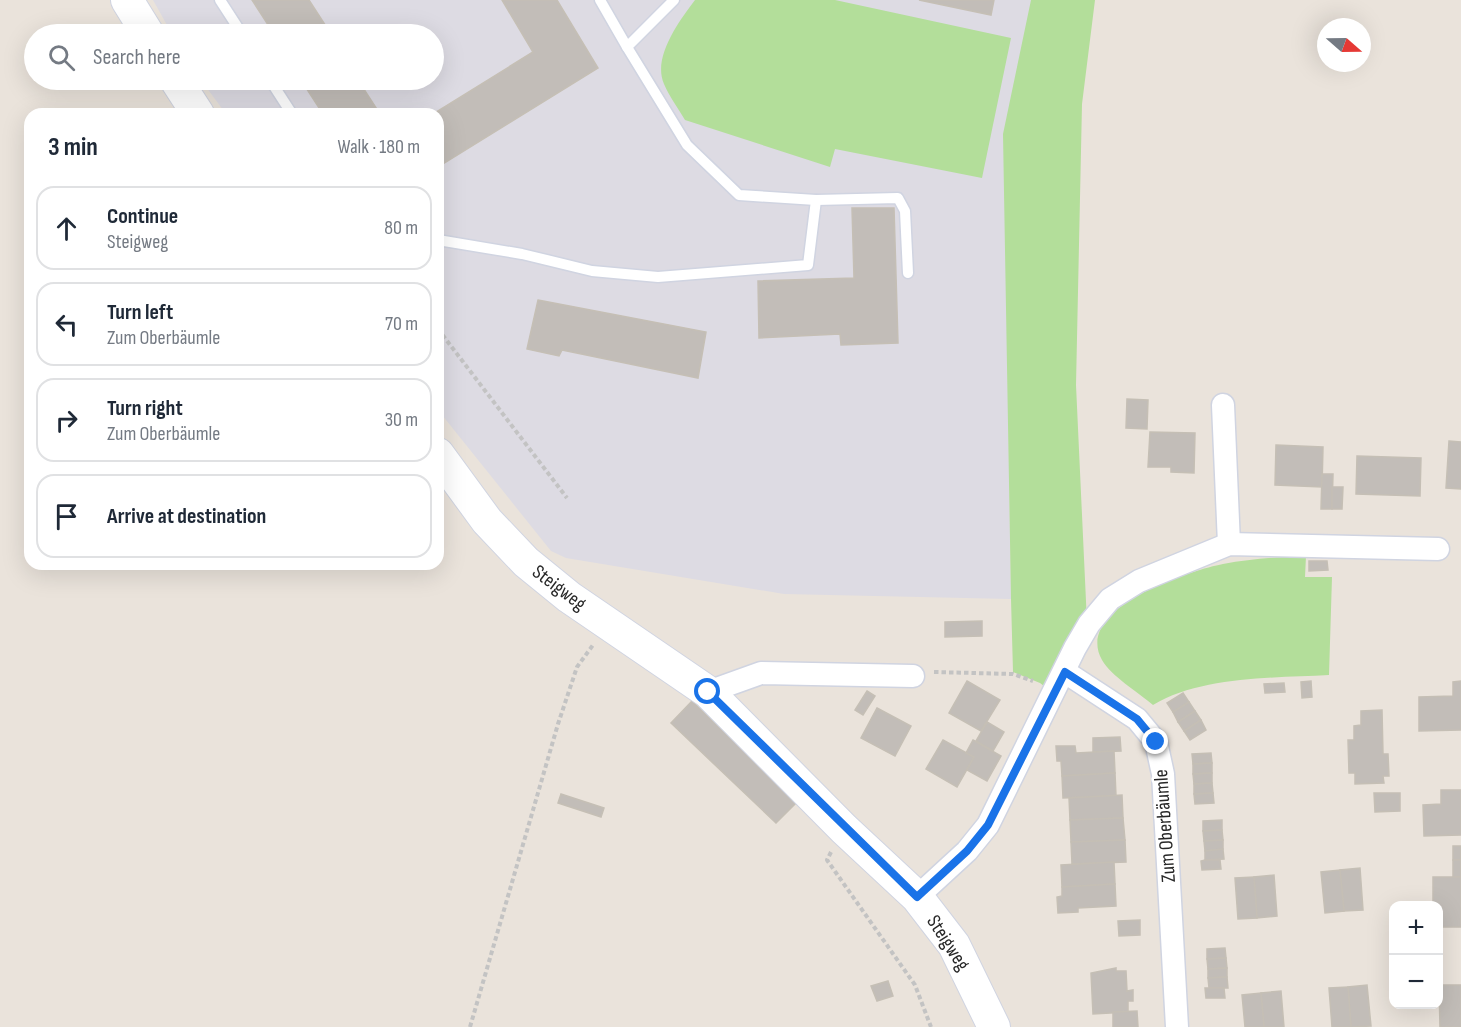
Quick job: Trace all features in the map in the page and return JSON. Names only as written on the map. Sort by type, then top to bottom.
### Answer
[{"type":"street","points":[[127,0],[142,24]]},
{"type":"street","points":[[182,90],[194,108]]},
{"type":"street","points":[[1223,405],[1228,544]]},
{"type":"street","name":"Steigweg","points":[[444,462],[487,521],[526,562],[569,597],[708,692],[844,828],[917,897],[954,945],[994,1027]]},
{"type":"street","points":[[917,897],[967,851],[988,825],[1089,624],[1110,599],[1139,581],[1228,544],[1438,549]]},
{"type":"street","name":"Zum Oberbäumle","points":[[1065,672],[1137,719],[1156,742],[1163,774],[1177,1027]]},
{"type":"street","points":[[708,692],[761,674],[914,676]]},
{"type":"lane","points":[[220,0],[236,24]]},
{"type":"lane","points":[[600,0],[687,145],[739,195],[816,200],[898,198],[906,211],[908,273]]},
{"type":"lane","points":[[627,47],[674,0]]},
{"type":"lane","points":[[276,90],[288,108]]},
{"type":"lane","points":[[444,241],[522,254],[592,271],[658,277],[808,265],[816,200]]},
{"type":"path","points":[[444,336],[567,498]]},
{"type":"path","points":[[470,1027],[577,667],[595,643],[614,627]]},
{"type":"path","points":[[914,676],[923,672],[1013,674],[1039,684]]},
{"type":"path","points":[[844,828],[827,860],[915,986],[930,1027]]},
{"type":"shaded area","points":[[153,0],[1032,0],[1004,134],[1011,599],[784,594],[566,558],[551,551],[444,417],[444,108],[222,108],[208,90],[444,90],[444,24],[166,24]]},
{"type":"green space","points":[[695,0],[835,0],[1011,38],[982,178],[835,149],[830,167],[685,120],[671,98],[661,73],[669,39]]},
{"type":"green space","points":[[1031,0],[1095,0],[1082,104],[1076,385],[1087,623],[1052,692],[1040,683],[1013,672],[1003,134]]},
{"type":"green space","points":[[1306,556],[1305,577],[1332,577],[1329,675],[1238,680],[1193,688],[1153,705],[1118,678],[1102,660],[1097,641],[1104,624],[1118,609],[1138,595],[1185,575],[1223,564],[1265,558]]},
{"type":"building","points":[[252,0],[309,0],[325,24],[268,24]]},
{"type":"building","points":[[502,0],[557,0],[598,68],[444,163],[443,108],[533,52]]},
{"type":"building","points":[[919,0],[994,0],[991,15]]},
{"type":"building","points":[[307,90],[364,90],[376,108],[319,108]]},
{"type":"building","points":[[852,208],[894,208],[898,343],[841,345],[840,334],[759,338],[758,281],[854,278]]},
{"type":"building","points":[[538,300],[706,332],[698,378],[562,350],[559,356],[527,349]]},
{"type":"building","points":[[1127,399],[1148,400],[1147,429],[1126,428]]},
{"type":"building","points":[[1150,432],[1195,433],[1194,473],[1171,472],[1171,467],[1148,467]]},
{"type":"building","points":[[1449,441],[1461,442],[1461,489],[1446,488]]},
{"type":"building","points":[[1276,445],[1323,447],[1322,487],[1275,485]]},
{"type":"building","points":[[1357,456],[1421,458],[1420,496],[1356,494]]},
{"type":"building","points":[[1322,474],[1333,474],[1332,509],[1321,509]]},
{"type":"building","points":[[1332,487],[1343,487],[1342,509],[1332,509]]},
{"type":"building","points":[[1309,561],[1327,561],[1328,570],[1309,571]]},
{"type":"building","points":[[982,621],[982,636],[945,637],[945,622]]},
{"type":"building","points":[[967,681],[1000,700],[981,731],[949,713]]},
{"type":"building","points":[[1311,681],[1312,697],[1302,698],[1301,682]]},
{"type":"building","points":[[1461,681],[1461,730],[1419,731],[1419,697],[1453,696],[1453,682]]},
{"type":"building","points":[[1284,683],[1285,692],[1265,693],[1264,684]]},
{"type":"building","points":[[867,691],[875,696],[863,715],[855,710]]},
{"type":"building","points":[[1183,693],[1189,702],[1173,712],[1167,703]]},
{"type":"building","points":[[692,701],[797,802],[776,823],[671,723]]},
{"type":"building","points":[[1189,702],[1195,711],[1178,722],[1173,712]]},
{"type":"building","points":[[877,708],[911,726],[895,756],[861,738]]},
{"type":"building","points":[[1382,710],[1383,754],[1388,754],[1389,776],[1383,776],[1384,783],[1355,784],[1355,773],[1349,773],[1348,740],[1354,740],[1354,726],[1361,725],[1361,711]]},
{"type":"building","points":[[1195,711],[1201,720],[1184,731],[1178,722]]},
{"type":"building","points":[[1201,720],[1206,730],[1190,740],[1184,731]]},
{"type":"building","points":[[987,722],[1004,732],[993,751],[976,741]]},
{"type":"building","points":[[1120,737],[1121,751],[1093,752],[1093,738]]},
{"type":"building","points":[[943,740],[974,757],[957,787],[926,769]]},
{"type":"building","points":[[973,740],[1001,756],[987,781],[967,770],[974,757],[966,753]]},
{"type":"building","points":[[1056,746],[1075,746],[1076,753],[1114,751],[1115,773],[1062,776],[1061,761],[1057,761]]},
{"type":"building","points":[[1211,753],[1212,763],[1193,764],[1192,754]]},
{"type":"building","points":[[1212,763],[1212,773],[1193,774],[1193,764]]},
{"type":"building","points":[[1115,773],[1116,796],[1063,798],[1062,776]]},
{"type":"building","points":[[1212,773],[1212,783],[1194,784],[1193,774]]},
{"type":"building","points":[[1212,783],[1213,793],[1194,794],[1194,784]]},
{"type":"building","points":[[1441,790],[1461,790],[1461,835],[1424,836],[1423,805],[1441,804]]},
{"type":"building","points":[[1213,793],[1214,803],[1195,804],[1194,794]]},
{"type":"building","points":[[1374,793],[1400,793],[1400,811],[1375,812]]},
{"type":"building","points":[[561,794],[604,808],[601,817],[558,803]]},
{"type":"building","points":[[1122,795],[1123,818],[1070,820],[1069,798]]},
{"type":"building","points":[[1123,818],[1125,840],[1071,842],[1070,820]]},
{"type":"building","points":[[1222,820],[1222,830],[1203,831],[1203,821]]},
{"type":"building","points":[[1222,830],[1223,840],[1204,841],[1203,831]]},
{"type":"building","points":[[1125,840],[1126,862],[1072,864],[1071,842]]},
{"type":"building","points":[[1223,840],[1223,849],[1205,851],[1204,841]]},
{"type":"building","points":[[1453,846],[1461,846],[1461,860],[1453,860]]},
{"type":"building","points":[[1223,849],[1224,859],[1205,860],[1205,851]]},
{"type":"building","points":[[1220,860],[1221,869],[1202,870],[1201,861]]},
{"type":"building","points":[[1453,860],[1461,860],[1461,877],[1453,877]]},
{"type":"building","points":[[1114,862],[1115,884],[1062,887],[1061,865]]},
{"type":"building","points":[[1360,868],[1363,910],[1344,911],[1340,870]]},
{"type":"building","points":[[1340,870],[1344,911],[1325,913],[1321,872]]},
{"type":"building","points":[[1274,875],[1277,916],[1257,918],[1254,877]]},
{"type":"building","points":[[1254,877],[1257,918],[1238,919],[1235,878]]},
{"type":"building","points":[[1433,877],[1461,877],[1461,927],[1443,927],[1443,901],[1433,901]]},
{"type":"building","points":[[1115,884],[1116,906],[1078,908],[1078,912],[1058,913],[1057,897],[1062,896],[1062,887]]},
{"type":"building","points":[[1140,920],[1140,935],[1119,936],[1118,921]]},
{"type":"building","points":[[1225,948],[1226,958],[1207,959],[1207,949]]},
{"type":"building","points":[[1226,958],[1227,968],[1208,969],[1207,959]]},
{"type":"building","points":[[1116,968],[1116,971],[1126,971],[1127,991],[1133,990],[1133,1001],[1128,1001],[1128,1012],[1093,1014],[1091,973]]},
{"type":"building","points":[[1227,968],[1227,977],[1208,978],[1208,969]]},
{"type":"building","points":[[1227,977],[1228,988],[1209,988],[1208,978]]},
{"type":"building","points":[[888,981],[893,996],[877,1001],[871,986]]},
{"type":"building","points":[[1367,985],[1371,1026],[1351,1027],[1348,987]]},
{"type":"building","points":[[1443,985],[1461,985],[1461,1027],[1440,1027]]},
{"type":"building","points":[[1348,987],[1351,1027],[1332,1027],[1329,988]]},
{"type":"building","points":[[1205,988],[1224,988],[1225,998],[1206,998]]},
{"type":"building","points":[[1281,991],[1284,1027],[1264,1027],[1261,993]]},
{"type":"building","points":[[1261,993],[1264,1027],[1245,1027],[1242,995]]},
{"type":"building","points":[[1137,1011],[1138,1027],[1113,1027],[1113,1012]]},
{"type":"route","points":[[708,692],[844,828],[917,897],[967,851],[988,825],[1065,672],[1103,694],[1137,719],[1156,742]]}]
